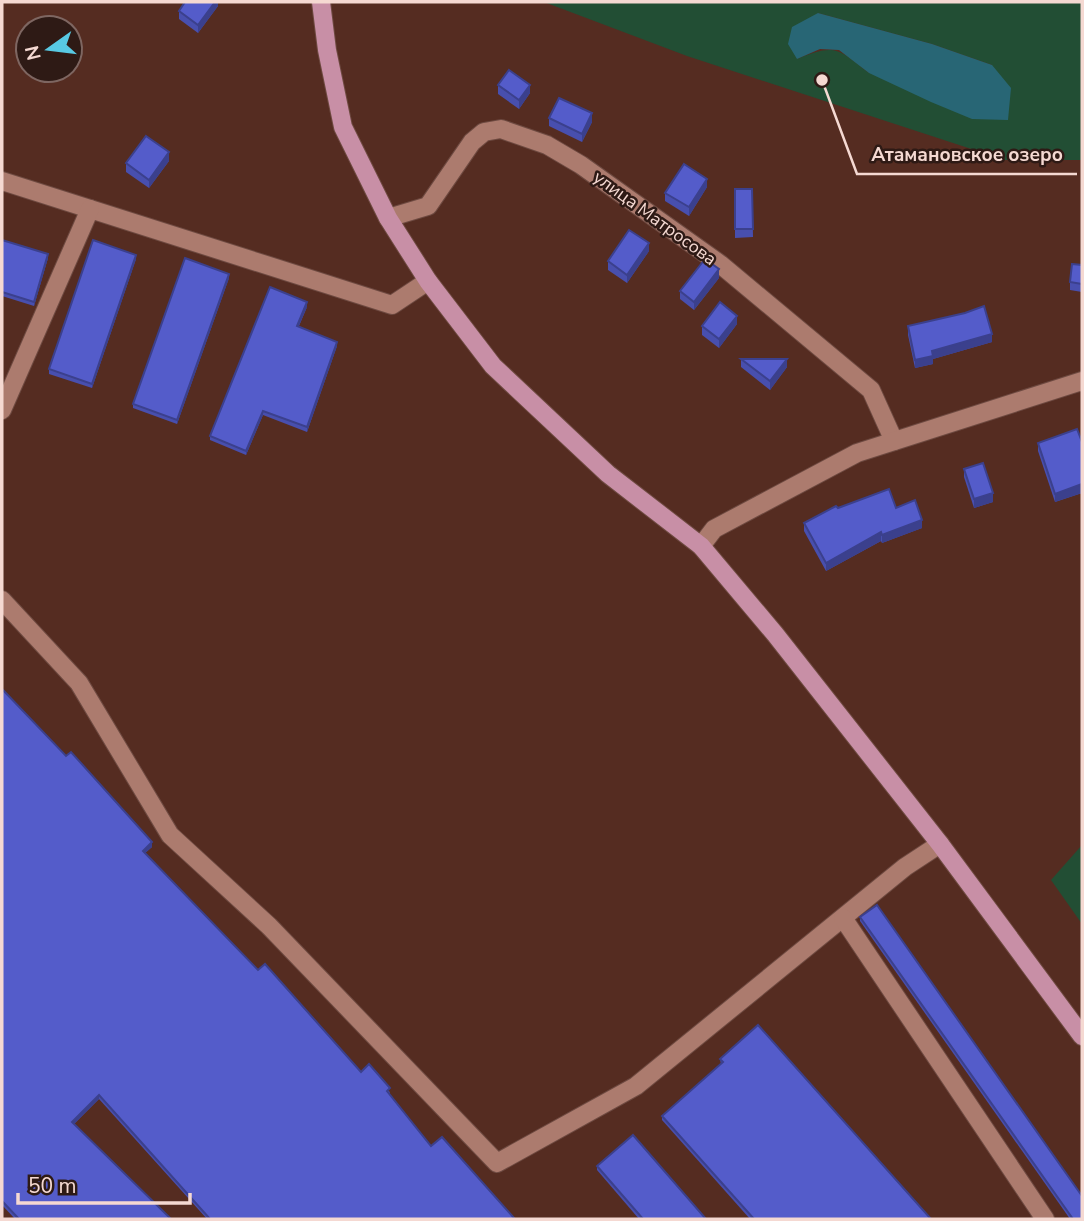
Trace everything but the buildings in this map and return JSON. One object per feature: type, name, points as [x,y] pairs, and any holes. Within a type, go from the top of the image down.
[{"type":"main road","points":[[321,2],[327,50],[343,127],[388,218],[428,281],[493,366],[608,474],[701,546],[775,634],[940,844],[1082,1036]]},
{"type":"street","name":"улица Матросова","points":[[388,218],[428,206],[472,142],[484,132],[501,129],[547,145],[581,165],[720,264],[871,390],[894,441]]},
{"type":"street","points":[[2,181],[392,304],[428,281]]},
{"type":"street","points":[[2,410],[90,209]]},
{"type":"street","points":[[701,546],[714,529],[857,453],[1082,382]]},
{"type":"street","points":[[2,600],[79,683],[170,835],[269,926],[497,1163],[636,1086],[905,867],[940,844]]},
{"type":"street","points":[[843,918],[1045,1219]]},
{"type":"green space","points":[[544,2],[1082,2],[1082,160],[1005,160],[687,56]],"holes":[[[818,13],[932,44],[992,65],[869,73],[836,51],[820,51],[797,59]]]},
{"type":"green space","points":[[1082,845],[1082,924],[1051,880]]},
{"type":"water","points":[[818,13],[932,44],[992,65],[1011,88],[1008,120],[972,119],[869,73],[839,50],[820,49],[797,59],[788,44],[792,27]]},
{"type":"place","name":"Атамановское озеро","points":[[822,80]]}]
